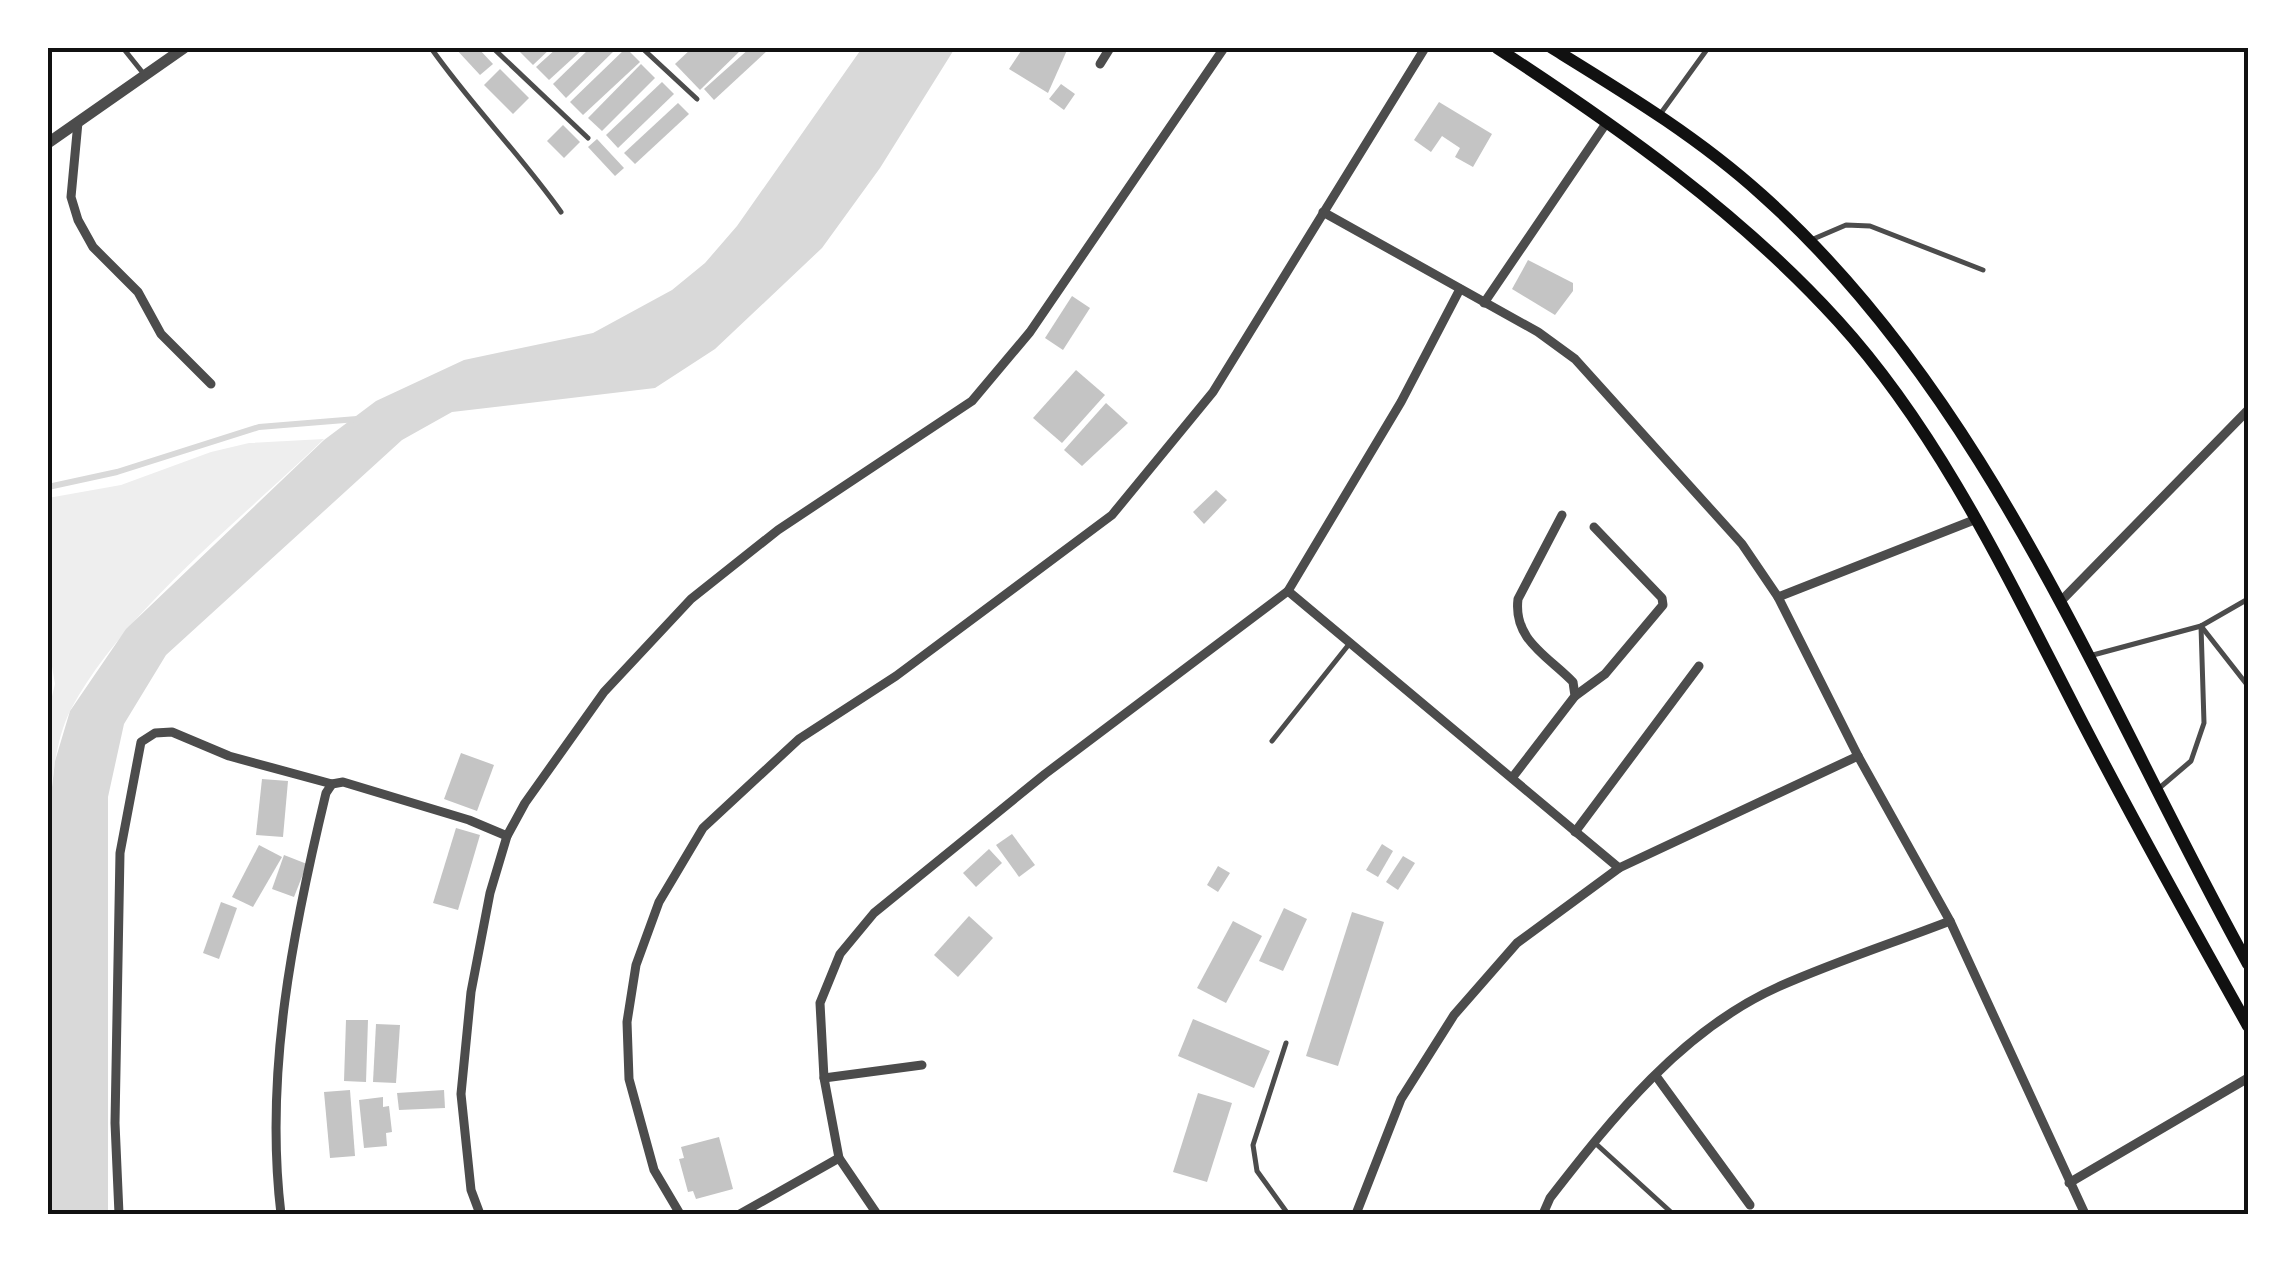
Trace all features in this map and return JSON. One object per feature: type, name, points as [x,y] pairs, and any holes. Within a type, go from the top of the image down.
[{"type":"main road","points":[[1552,48],[1710,150],[1854,289],[1942,403],[2060,602],[2155,792],[2248,964]]},
{"type":"main road","points":[[1506,50],[1752,234],[1840,323],[1910,416],[1974,520],[2148,849],[2248,1026]]},
{"type":"street","points":[[48,143],[184,48]]},
{"type":"street","points":[[1100,64],[1110,48]]},
{"type":"street","points":[[480,1214],[471,1190],[461,1094],[472,992],[490,893],[507,836],[524,804],[604,692],[691,599],[778,530],[972,401],[1030,332],[1224,48]]},
{"type":"street","points":[[680,1214],[654,1170],[629,1079],[627,1022],[636,965],[660,902],[703,828],[799,739],[896,676],[1112,514],[1213,392],[1425,48]]},
{"type":"street","points":[[78,122],[71,197],[78,220],[92,247],[138,292],[162,334],[211,384]]},
{"type":"street","points":[[1484,303],[1607,122]]},
{"type":"street","points":[[1323,212],[1538,332],[1575,359],[1742,544],[1778,597],[1858,756],[1950,922],[2085,1214]]},
{"type":"street","points":[[877,1214],[840,1158],[824,1078],[820,1003],[840,954],[874,913],[1045,774],[1288,591],[1401,402],[1460,289]]},
{"type":"street","points":[[2060,602],[2248,410]]},
{"type":"street","points":[[1562,515],[1518,599],[1516,614],[1528,640],[1573,682],[1575,696]]},
{"type":"street","points":[[1778,597],[1974,520]]},
{"type":"street","points":[[1512,778],[1575,696],[1606,674],[1663,604],[1662,598],[1594,527]]},
{"type":"street","points":[[1288,591],[1619,868]]},
{"type":"street","points":[[1576,832],[1698,666]]},
{"type":"street","points":[[119,1214],[115,1123],[120,852],[141,742],[155,733],[172,732],[229,756],[332,784],[342,782],[470,820],[507,836]]},
{"type":"street","points":[[1356,1214],[1401,1099],[1454,1015],[1517,943],[1619,868],[1858,756]]},
{"type":"street","points":[[282,1214],[278,1057],[301,896],[326,793],[332,784]]},
{"type":"street","points":[[1543,1214],[1622,1107],[1730,1016],[1776,988],[1950,922]]},
{"type":"street","points":[[824,1078],[922,1066]]},
{"type":"street","points":[[1656,1076],[1750,1205]]},
{"type":"street","points":[[2070,1182],[2248,1078]]},
{"type":"street","points":[[740,1214],[840,1158]]},
{"type":"lane","points":[[123,48],[145,76]]},
{"type":"lane","points":[[431,48],[464,94],[514,145],[561,212]]},
{"type":"lane","points":[[494,48],[588,138]]},
{"type":"lane","points":[[501,55],[509,48]]},
{"type":"lane","points":[[642,48],[697,99]]},
{"type":"lane","points":[[1660,115],[1708,48]]},
{"type":"lane","points":[[1808,241],[1846,225],[1870,226],[1983,270]]},
{"type":"lane","points":[[2087,656],[2201,626],[2248,599]]},
{"type":"lane","points":[[2201,626],[2248,686]]},
{"type":"lane","points":[[2155,792],[2191,761],[2204,724],[2201,626]]},
{"type":"lane","points":[[1272,741],[1350,643]]},
{"type":"lane","points":[[1286,1043],[1253,1145],[1257,1171],[1288,1214]]},
{"type":"lane","points":[[1594,1142],[1673,1214]]},
{"type":"shaded area","points":[[862,48],[955,48],[880,168],[822,248],[715,349],[655,388],[452,412],[402,440],[166,655],[124,724],[108,797],[108,1214],[48,1214],[48,822],[55,761],[70,711],[126,629],[324,440],[376,401],[464,360],[593,333],[672,290],[705,263],[737,226]]},
{"type":"shaded area","points":[[324,439],[187,566],[94,672],[71,709],[61,736],[48,822],[48,713],[55,684],[48,643],[48,498],[121,485],[211,452],[249,443]]},
{"type":"building","points":[[455,48],[478,48],[493,64],[480,75]]},
{"type":"building","points":[[525,48],[551,48],[533,65],[520,52]]},
{"type":"building","points":[[557,48],[584,48],[549,80],[536,67]]},
{"type":"building","points":[[590,48],[617,48],[566,98],[553,84]]},
{"type":"building","points":[[626,48],[640,62],[583,115],[570,102]]},
{"type":"building","points":[[692,48],[743,48],[700,90],[675,64]]},
{"type":"building","points":[[750,48],[768,50],[714,100],[704,89]]},
{"type":"building","points":[[1023,48],[1068,48],[1048,93],[1009,69]]},
{"type":"building","points":[[641,64],[655,78],[602,131],[588,118]]},
{"type":"building","points":[[500,69],[529,98],[513,114],[484,85]]},
{"type":"building","points":[[662,82],[674,94],[618,148],[606,135]]},
{"type":"building","points":[[1061,84],[1075,94],[1064,110],[1049,99]]},
{"type":"building","points":[[1439,102],[1492,134],[1473,167],[1455,157],[1460,148],[1442,136],[1431,152],[1414,140]]},
{"type":"building","points":[[678,103],[689,114],[635,164],[624,153]]},
{"type":"building","points":[[563,125],[580,142],[564,158],[547,141]]},
{"type":"building","points":[[597,139],[624,168],[615,176],[588,147]]},
{"type":"building","points":[[1528,260],[1573,283],[1573,291],[1555,315],[1512,289]]},
{"type":"building","points":[[1072,296],[1090,308],[1063,350],[1045,338]]},
{"type":"building","points":[[1076,370],[1105,395],[1062,443],[1033,418]]},
{"type":"building","points":[[1106,403],[1128,423],[1082,466],[1064,450]]},
{"type":"building","points":[[1216,490],[1227,500],[1204,524],[1193,512]]},
{"type":"building","points":[[461,753],[494,765],[477,811],[444,799]]},
{"type":"building","points":[[262,779],[288,781],[283,837],[256,835]]},
{"type":"building","points":[[456,828],[480,835],[458,910],[433,903]]},
{"type":"building","points":[[1012,834],[1035,865],[1019,877],[996,845]]},
{"type":"building","points":[[1382,844],[1393,851],[1378,877],[1366,870]]},
{"type":"building","points":[[259,845],[282,857],[253,907],[232,897]]},
{"type":"building","points":[[989,849],[1002,863],[976,887],[963,873]]},
{"type":"building","points":[[284,855],[307,864],[294,897],[272,889]]},
{"type":"building","points":[[1403,856],[1415,863],[1398,890],[1386,882]]},
{"type":"building","points":[[1218,866],[1230,873],[1218,892],[1207,885]]},
{"type":"building","points":[[221,902],[237,908],[219,959],[203,953]]},
{"type":"building","points":[[1284,908],[1307,919],[1283,971],[1259,961]]},
{"type":"building","points":[[1352,912],[1384,922],[1338,1066],[1306,1056]]},
{"type":"building","points":[[969,916],[993,938],[958,977],[934,955]]},
{"type":"building","points":[[1233,921],[1262,936],[1226,1003],[1197,988]]},
{"type":"building","points":[[1193,1019],[1270,1051],[1254,1088],[1178,1056]]},
{"type":"building","points":[[346,1020],[368,1020],[366,1082],[344,1081]]},
{"type":"building","points":[[376,1024],[400,1025],[396,1083],[373,1082]]},
{"type":"building","points":[[350,1090],[355,1156],[330,1158],[324,1092]]},
{"type":"building","points":[[444,1090],[445,1108],[399,1110],[397,1093]]},
{"type":"building","points":[[1198,1093],[1232,1103],[1207,1182],[1173,1172]]},
{"type":"building","points":[[383,1097],[383,1107],[389,1106],[392,1132],[386,1133],[387,1146],[364,1148],[359,1100]]},
{"type":"building","points":[[719,1137],[733,1189],[696,1199],[693,1191],[688,1192],[679,1159],[684,1158],[681,1147]]},
{"type":"waterway","points":[[48,487],[117,472],[259,427],[357,419]]}]
